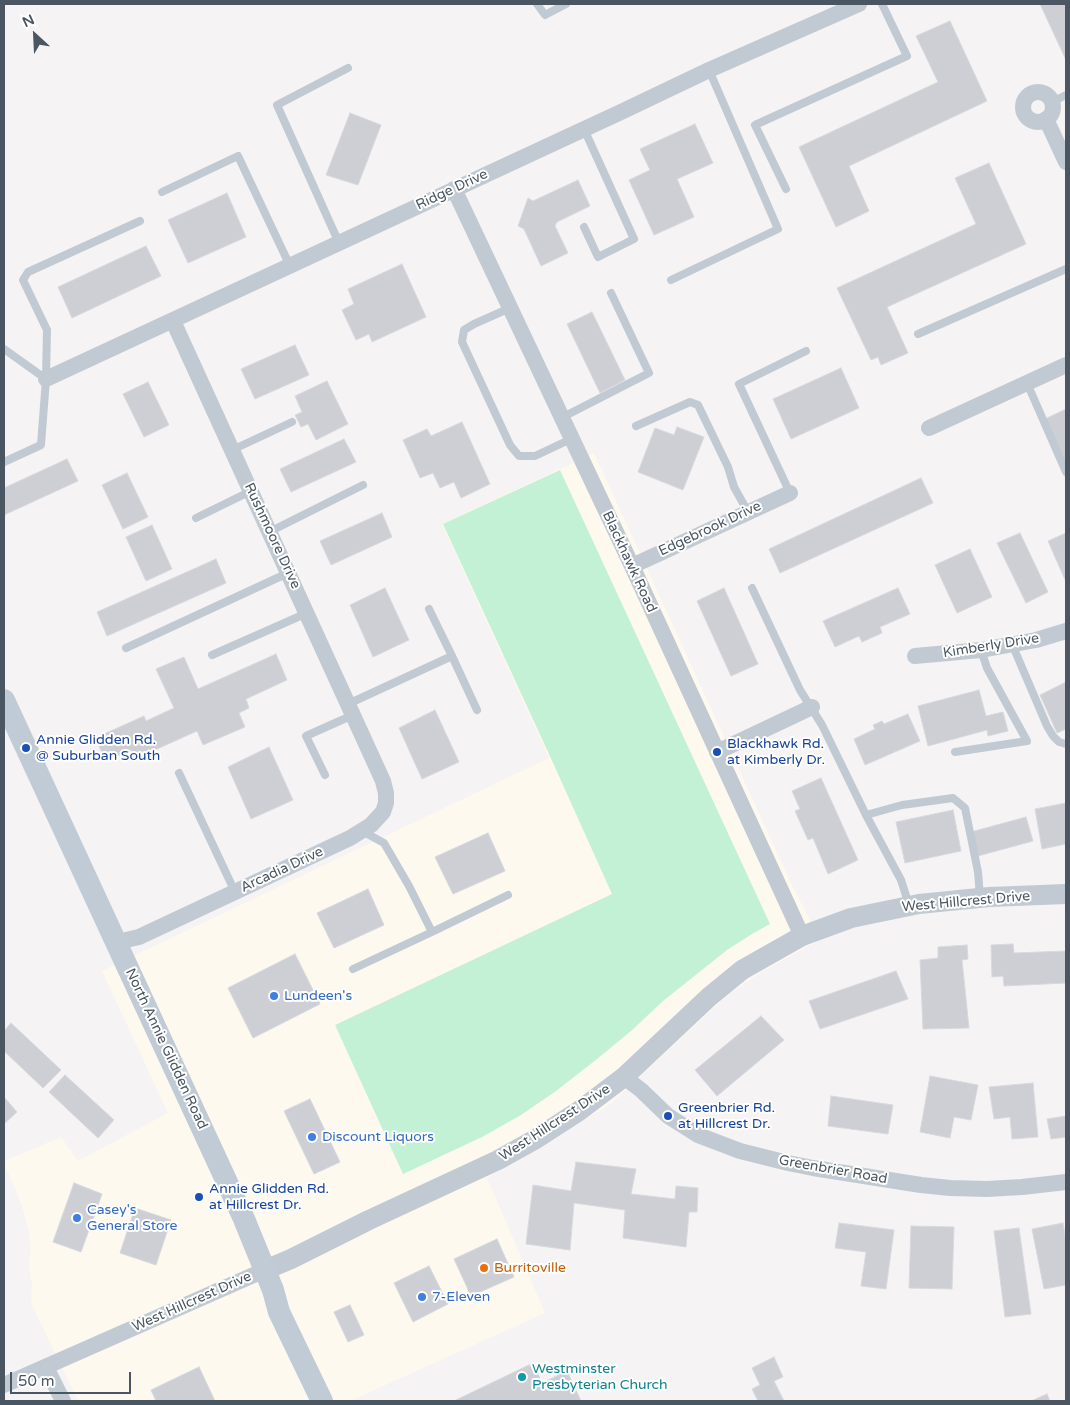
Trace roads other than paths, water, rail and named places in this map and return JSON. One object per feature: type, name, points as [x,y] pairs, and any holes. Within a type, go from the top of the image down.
[{"type":"main road","name":"North Annie Glidden Road","points":[[4,700],[244,1219],[273,1290],[279,1312],[322,1401]]},
{"type":"street","name":"Ridge Drive","points":[[46,379],[709,70],[859,4]]},
{"type":"street","points":[[1040,92],[1059,98],[1046,119],[1036,121],[1028,118],[1023,110],[1024,100],[1031,94],[1040,92]]},
{"type":"street","points":[[1046,119],[1066,162]]},
{"type":"street","name":"Blackhawk Road","points":[[454,189],[632,566],[802,936]]},
{"type":"street","name":"Rushmoore Drive","points":[[173,321],[370,752]]},
{"type":"street","points":[[929,428],[1066,365]]},
{"type":"street","name":"Edgebrook Drive","points":[[632,566],[790,493]]},
{"type":"street","name":"Kimberly Drive","points":[[915,656],[981,650],[1036,640],[1066,631]]},
{"type":"street","points":[[717,752],[812,707]]},
{"type":"street","name":"Arcadia Drive","points":[[117,942],[138,937],[236,892],[371,825],[383,812],[386,803],[386,793],[384,781],[370,752]]},
{"type":"street","name":"West Hillcrest Drive","points":[[4,1385],[291,1259],[369,1220],[498,1160],[534,1140],[579,1111],[624,1077],[742,970],[802,936],[851,918],[909,905],[980,898],[1066,894]]},
{"type":"street","name":"Greenbrier Road","points":[[624,1077],[641,1090],[668,1116],[698,1135],[740,1151],[788,1163],[891,1181],[950,1188],[1004,1188],[1066,1182]]},
{"type":"street","points":[[46,1367],[62,1401]]},
{"type":"lane","points":[[538,4],[545,15],[566,4]]},
{"type":"lane","points":[[786,189],[755,125],[907,56],[882,4]]},
{"type":"lane","points":[[339,243],[277,104],[348,68]]},
{"type":"lane","points":[[671,280],[778,229],[709,70]]},
{"type":"lane","points":[[584,129],[634,239],[598,257],[584,227]]},
{"type":"lane","points":[[162,192],[238,156],[290,266]]},
{"type":"lane","points":[[4,461],[41,445],[46,379],[47,330],[23,280],[28,272],[140,221]]},
{"type":"lane","points":[[918,334],[1066,269]]},
{"type":"lane","points":[[561,418],[649,374],[611,293]]},
{"type":"lane","points":[[510,308],[464,330],[462,342],[510,445],[519,456],[535,456],[571,439]]},
{"type":"lane","points":[[4,350],[46,379]]},
{"type":"lane","points":[[790,493],[739,384],[806,350]]},
{"type":"lane","points":[[1027,383],[1066,472]]},
{"type":"lane","points":[[636,426],[690,402],[698,405],[728,467],[734,487],[748,512]]},
{"type":"lane","points":[[232,450],[292,422]]},
{"type":"lane","points":[[270,532],[363,485]]},
{"type":"lane","points":[[196,518],[251,492]]},
{"type":"lane","points":[[126,648],[288,573]]},
{"type":"lane","points":[[752,588],[800,690],[822,725],[900,880],[909,905]]},
{"type":"lane","points":[[429,609],[477,710]]},
{"type":"lane","points":[[212,655],[307,613]]},
{"type":"lane","points":[[1012,644],[1047,726],[1059,742],[1066,744]]},
{"type":"lane","points":[[955,752],[1027,742],[987,668],[981,650]]},
{"type":"lane","points":[[325,775],[306,736],[350,710],[452,656]]},
{"type":"lane","points":[[179,773],[236,892]]},
{"type":"lane","points":[[866,814],[902,805],[953,798],[965,808],[978,872],[980,898]]},
{"type":"lane","points":[[362,831],[384,843],[409,886],[432,932]]},
{"type":"lane","points":[[353,969],[508,895]]},
{"type":"place","name":"Annie Glidden Rd. @ Suburban South","points":[[26,748]]},
{"type":"place","name":"Blackhawk Rd. at Kimberly Dr.","points":[[717,752]]},
{"type":"place","name":"Lundeen's","points":[[274,996]]},
{"type":"place","name":"Greenbrier Rd. at Hillcrest Dr.","points":[[668,1116]]},
{"type":"place","name":"Discount Liquors","points":[[312,1137]]},
{"type":"place","name":"Annie Glidden Rd. at Hillcrest Dr.","points":[[199,1197]]},
{"type":"place","name":"Casey's General Store","points":[[77,1218]]},
{"type":"place","name":"Burritoville","points":[[484,1268]]},
{"type":"place","name":"7-Eleven","points":[[422,1297]]},
{"type":"place","name":"Westminster Presbyterian Church","points":[[522,1377]]}]
